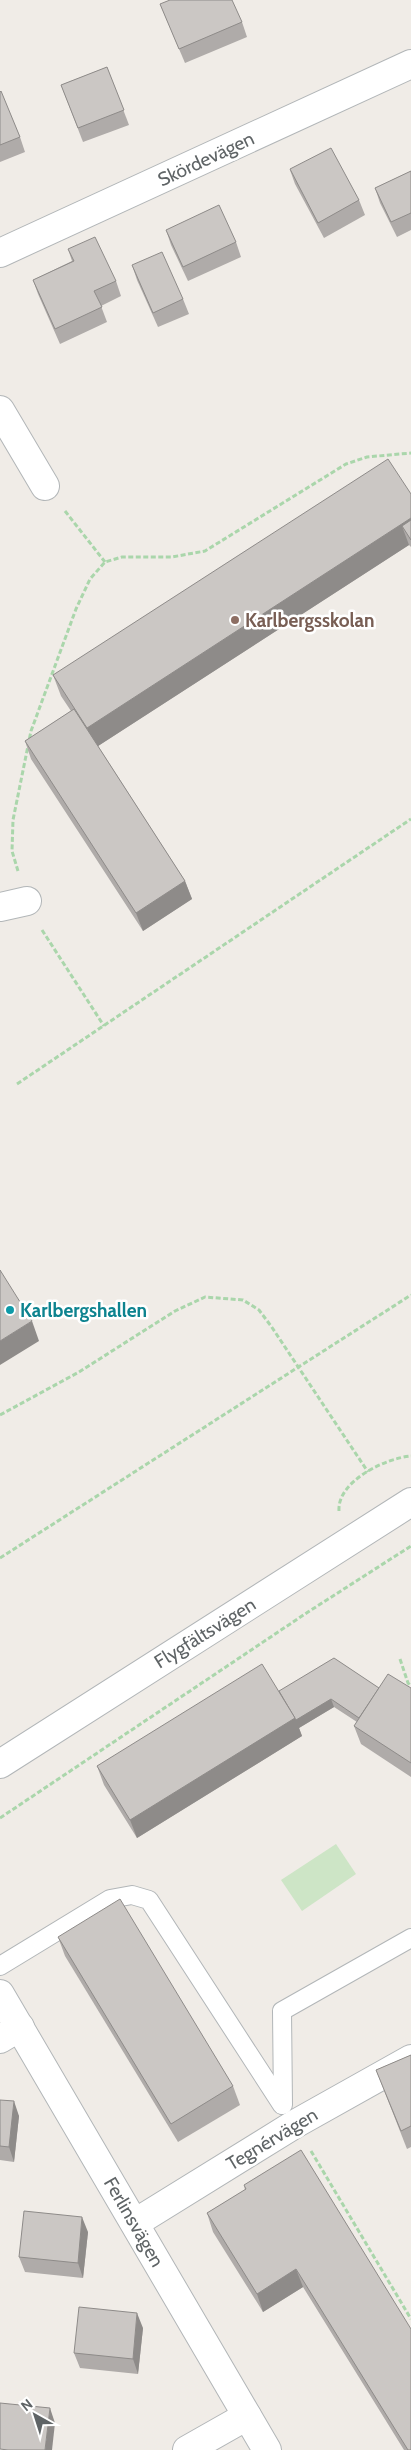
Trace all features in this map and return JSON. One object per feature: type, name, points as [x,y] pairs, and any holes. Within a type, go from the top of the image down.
[{"type":"street","name":"Skördevägen","points":[[0,253],[411,64]]},
{"type":"street","points":[[0,410],[45,486]]},
{"type":"street","points":[[0,907],[27,901]]},
{"type":"street","name":"Flygfältsvägen","points":[[0,1764],[411,1502]]},
{"type":"street","name":"Ferlinsvägen","points":[[0,1994],[10,2033],[135,2223],[267,2450]]},
{"type":"street","name":"Tegnérvägen","points":[[135,2223],[289,2114],[411,2059]]},
{"type":"street","points":[[187,2450],[247,2416]]},
{"type":"lane","points":[[0,1966],[110,1899],[132,1896],[148,1900],[289,2114]]},
{"type":"lane","points":[[289,2114],[282,2011],[411,1938]]},
{"type":"path","points":[[104,1026],[48,941],[27,901],[12,851],[13,820],[22,768],[43,696],[76,609],[90,579],[105,562],[122,557],[172,557],[205,551],[346,464],[367,457],[411,453]]},
{"type":"path","points":[[45,486],[105,562]]},
{"type":"path","points":[[17,1084],[411,819]]},
{"type":"path","points":[[0,1558],[411,1296]]},
{"type":"path","points":[[0,1415],[79,1372],[175,1310],[205,1297],[243,1300],[259,1310],[299,1366],[368,1472]]},
{"type":"path","points":[[342,1546],[339,1506],[342,1494],[350,1485],[386,1461],[411,1456]]},
{"type":"path","points":[[0,1818],[313,1609],[411,1546]]},
{"type":"path","points":[[400,1659],[408,1684],[411,1686]]},
{"type":"path","points":[[289,2114],[411,2319]]},
{"type":"green space","points":[[336,1844],[356,1874],[302,1911],[281,1880]]},
{"type":"building","points":[[170,0],[232,0],[242,22],[179,49],[160,4]]},
{"type":"building","points":[[107,67],[124,110],[78,128],[61,85]]},
{"type":"building","points":[[0,92],[20,137],[0,145]]},
{"type":"building","points":[[331,148],[359,200],[318,223],[290,169]]},
{"type":"building","points":[[411,171],[411,213],[391,222],[375,188]]},
{"type":"building","points":[[219,205],[236,242],[183,267],[166,230]]},
{"type":"building","points":[[95,237],[116,281],[94,291],[102,307],[55,329],[33,280],[74,261],[68,249]]},
{"type":"building","points":[[162,252],[183,299],[153,313],[132,265]]},
{"type":"building","name":"Karlbergsskolan","points":[[388,459],[411,494],[411,518],[87,728],[53,675]]},
{"type":"building","points":[[411,520],[411,540],[402,526]]},
{"type":"building","points":[[74,709],[185,881],[136,913],[25,741]]},
{"type":"building","points":[[0,1270],[32,1321],[0,1341]]},
{"type":"building","points":[[334,1658],[379,1688],[359,1718],[331,1699],[296,1720],[279,1691]]},
{"type":"building","points":[[262,1664],[295,1718],[130,1820],[97,1766]]},
{"type":"building","points":[[388,1674],[411,1688],[411,1763],[354,1726]]},
{"type":"building","points":[[120,1899],[233,2086],[171,2124],[58,1937]]},
{"type":"building","points":[[411,2055],[411,2126],[401,2131],[376,2070]]},
{"type":"building","points":[[0,2100],[14,2101],[9,2147],[0,2146]]},
{"type":"building","points":[[301,2150],[411,2329],[411,2450],[408,2450],[296,2269],[257,2294],[207,2213],[246,2189],[244,2185]]},
{"type":"building","points":[[24,2211],[82,2217],[78,2263],[19,2257]]},
{"type":"building","points":[[79,2307],[137,2313],[133,2359],[74,2353]]},
{"type":"building","points":[[0,2403],[50,2408],[45,2450],[0,2449]]},
{"type":"place","name":"Karlbergsskolan","points":[[235,620]]},
{"type":"place","name":"Karlbergshallen","points":[[10,1310]]}]
